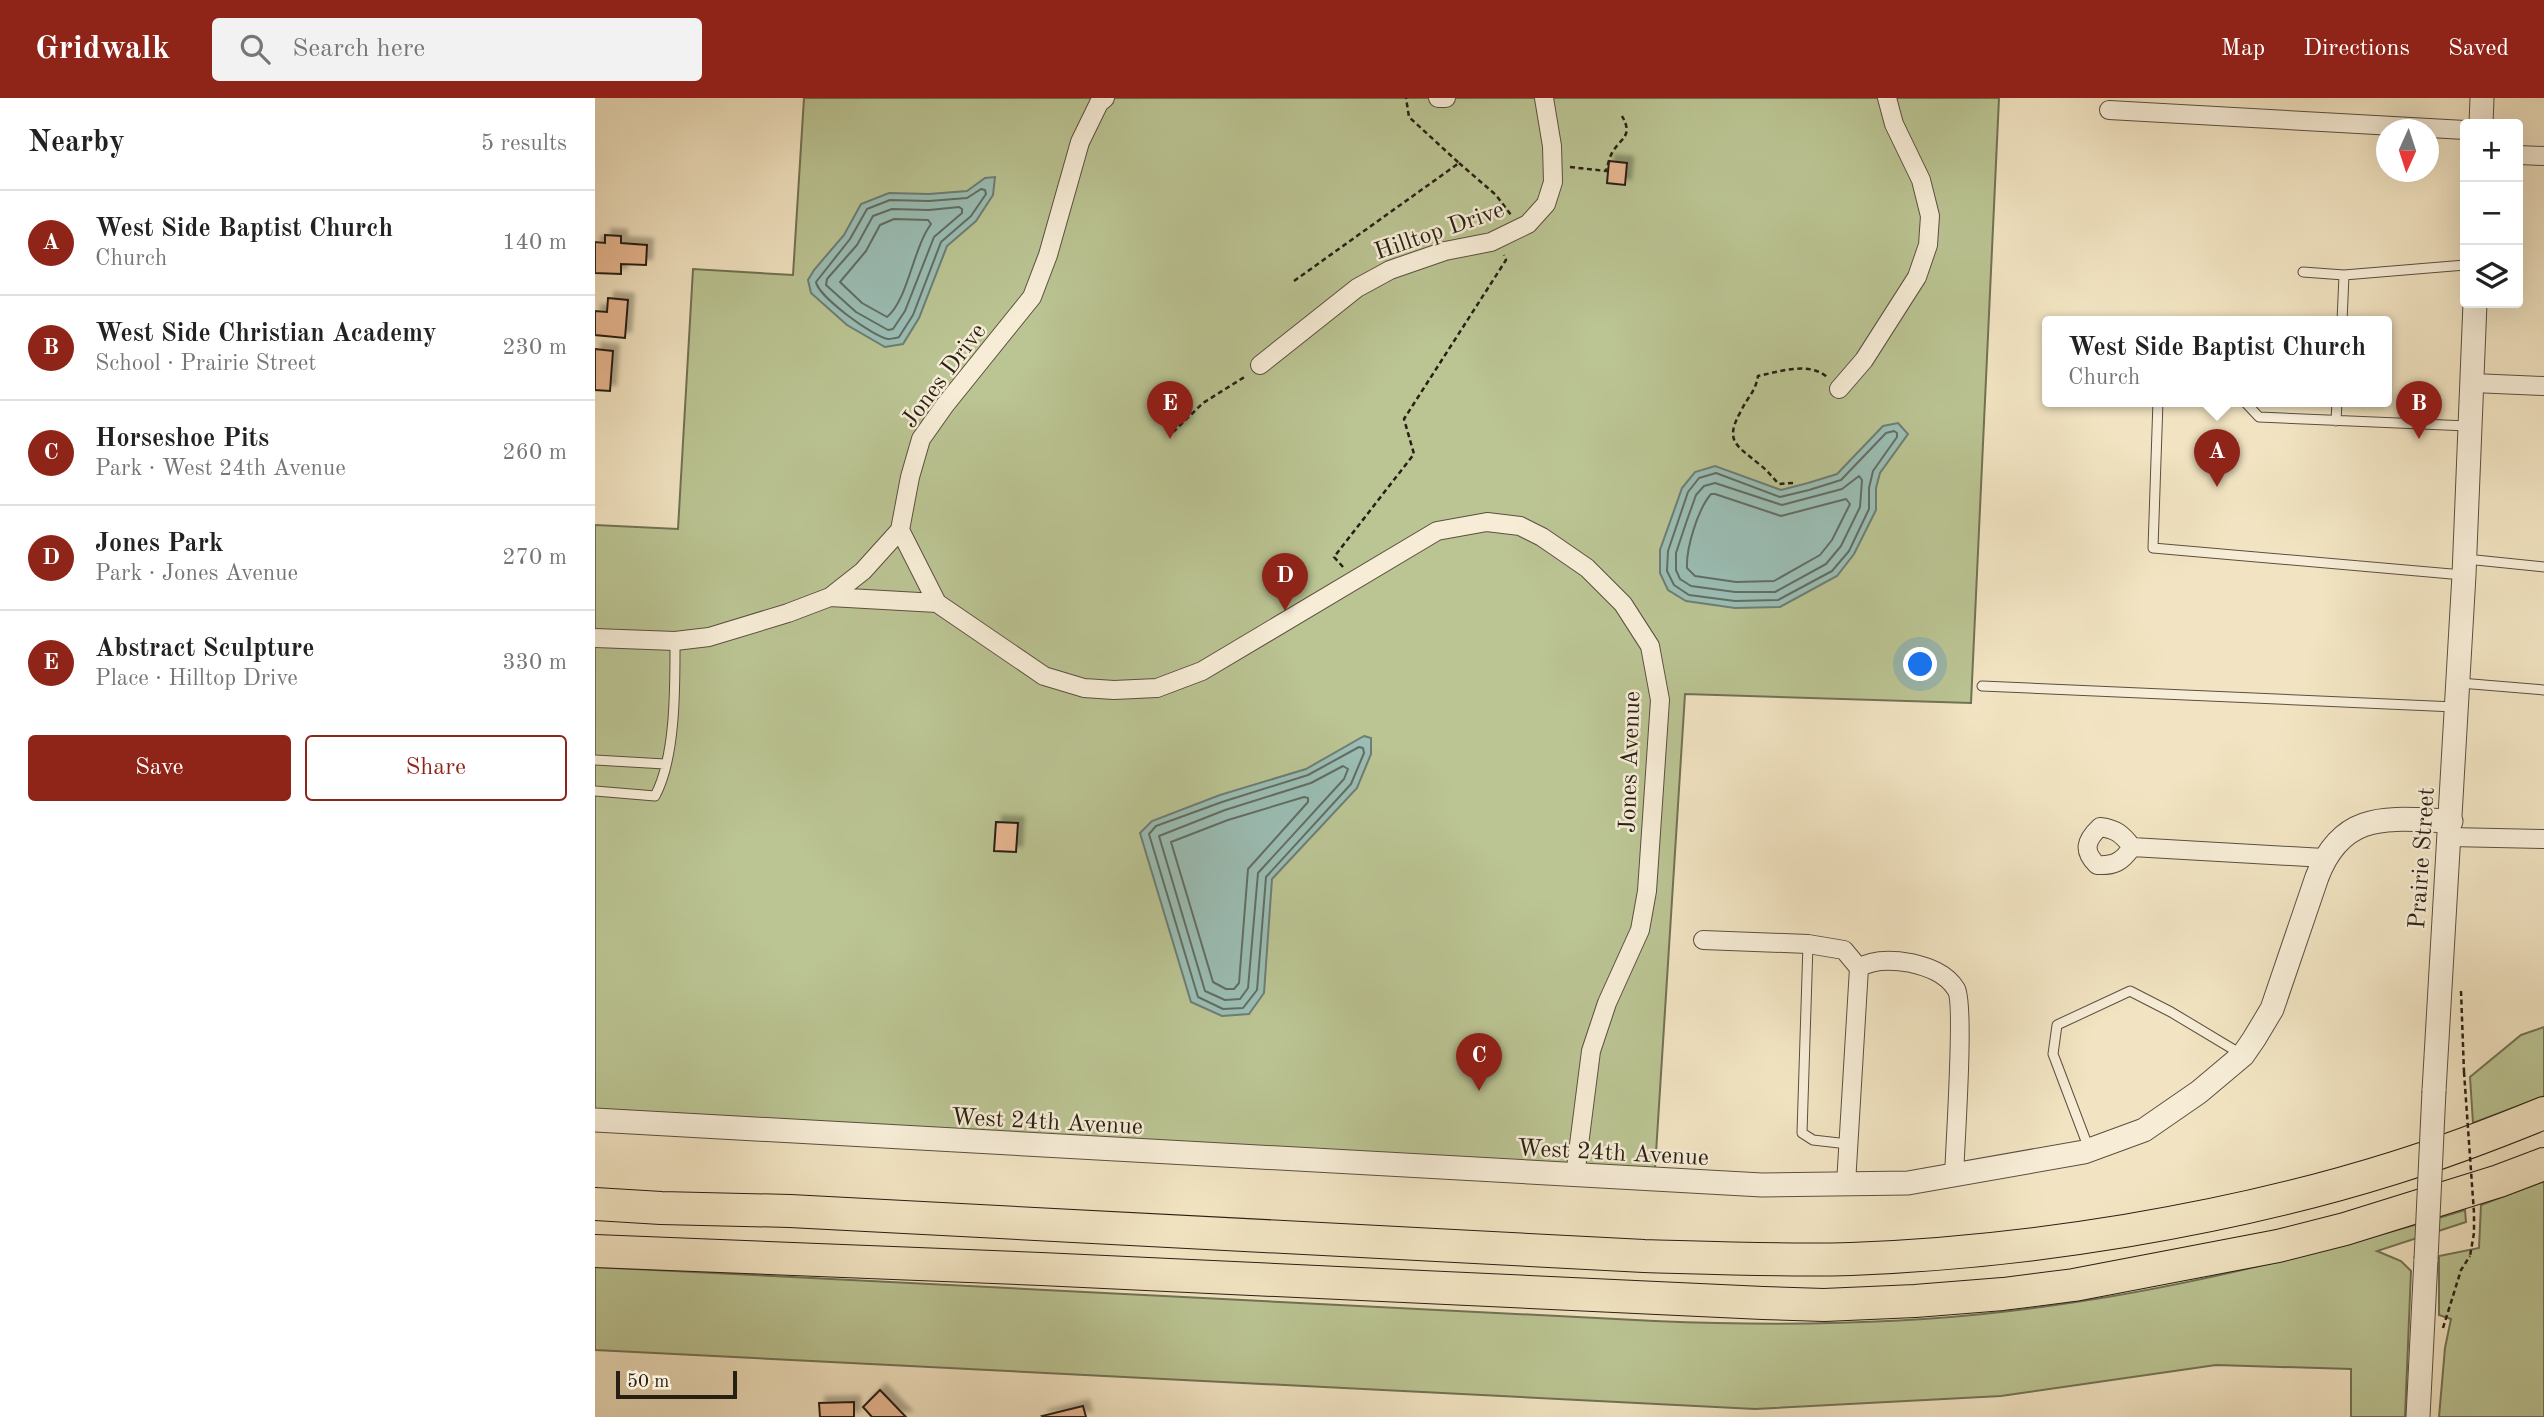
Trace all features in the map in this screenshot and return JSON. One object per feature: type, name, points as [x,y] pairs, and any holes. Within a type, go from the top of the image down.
[{"type":"highway","points":[[595,1204],[790,1211],[1644,1256],[1763,1260],[1853,1259],[1982,1249],[2131,1230],[2208,1215],[2393,1168],[2544,1114]]},
{"type":"highway","points":[[595,1251],[1824,1305],[1915,1301],[2074,1285],[2278,1246],[2387,1217],[2544,1164]]},
{"type":"street","name":"Jones Drive","points":[[900,530],[910,477],[921,439],[1032,297],[1048,256],[1080,142],[1099,103],[1105,98]]},
{"type":"street","points":[[1438,98],[1446,98]]},
{"type":"street","name":"Hilltop Drive","points":[[1260,365],[1357,288],[1390,270],[1444,251],[1496,239],[1528,224],[1546,204],[1553,182],[1552,146],[1544,98]]},
{"type":"street","points":[[1839,389],[1864,360],[1917,277],[1928,245],[1930,216],[1921,180],[1894,124],[1887,98]]},
{"type":"street","points":[[2481,119],[2482,98]]},
{"type":"street","points":[[2109,110],[2460,130]]},
{"type":"street","points":[[2523,155],[2544,156]]},
{"type":"street","name":"Prairie Street","points":[[2419,1417],[2440,963],[2451,829],[2465,567],[2475,308]]},
{"type":"street","points":[[2473,383],[2544,386]]},
{"type":"street","name":"Jones Avenue","points":[[937,603],[1044,676],[1084,688],[1157,688],[1202,671],[1437,531],[1487,522],[1520,526],[1542,537],[1587,569],[1623,604],[1650,646],[1660,700],[1647,891],[1640,930],[1607,1003],[1591,1051],[1575,1176]]},
{"type":"street","points":[[595,638],[675,641],[709,637],[788,613],[830,597],[863,570],[900,530],[937,603]]},
{"type":"street","points":[[830,597],[937,603]]},
{"type":"street","name":"West 24th Avenue","points":[[595,1120],[1762,1185],[1908,1183],[2090,1150],[2144,1130],[2199,1092],[2243,1055],[2272,1009],[2324,858],[2336,841],[2357,827],[2386,819],[2451,829]]},
{"type":"street","points":[[2451,829],[2544,839]]},
{"type":"street","points":[[2132,847],[2324,858]]},
{"type":"street","points":[[1703,940],[1808,944],[1844,950],[1859,968],[1846,1184]]},
{"type":"street","points":[[1859,968],[1867,963],[1899,961],[1923,966],[1944,975],[1958,990],[1960,1017],[1954,1175]]},
{"type":"lane","points":[[2303,272],[2344,275],[2460,265]]},
{"type":"lane","points":[[2341,316],[2344,275]]},
{"type":"lane","points":[[2158,407],[2153,548],[2465,567],[2544,567]]},
{"type":"lane","points":[[2250,407],[2259,417],[2470,427]]},
{"type":"lane","points":[[2336,421],[2337,407]]},
{"type":"lane","points":[[595,791],[655,796],[662,782],[671,734],[675,641]]},
{"type":"lane","points":[[2459,683],[2544,690]]},
{"type":"lane","points":[[1982,686],[2457,707]]},
{"type":"lane","points":[[595,760],[665,764]]},
{"type":"lane","points":[[1808,944],[1802,1133],[1813,1140],[1848,1143]]},
{"type":"lane","points":[[2090,1150],[2053,1054],[2057,1025],[2130,991],[2243,1055]]},
{"type":"path","points":[[1406,98],[1409,117],[1496,195],[1519,229]]},
{"type":"path","points":[[1553,167],[1581,166],[1607,171],[1613,150],[1625,139],[1627,126],[1622,116]]},
{"type":"path","points":[[1294,281],[1459,163]]},
{"type":"path","points":[[1354,580],[1334,556],[1414,454],[1404,419],[1506,260],[1496,239]]},
{"type":"path","points":[[1173,432],[1203,403],[1260,365]]},
{"type":"path","points":[[1793,483],[1779,484],[1763,466],[1737,448],[1732,435],[1734,423],[1755,391],[1758,376],[1796,369],[1813,369],[1822,373],[1839,389]]},
{"type":"path","points":[[2441,1339],[2453,1292],[2461,1270],[2470,1256],[2474,1233],[2464,1072]]},
{"type":"green space","points":[[804,98],[1999,98],[1971,703],[1685,694],[1655,1169],[595,1109],[595,525],[678,529],[693,269],[793,275]]},
{"type":"green space","points":[[2544,1027],[2544,1096],[2473,1123],[2470,1077],[2521,1035]]},
{"type":"green space","points":[[2544,1181],[2544,1417],[2439,1417],[2445,1348],[2451,1319],[2439,1315],[2439,1256],[2479,1248],[2481,1205]]},
{"type":"green space","points":[[2465,1210],[2466,1222],[2377,1251],[2401,1261],[2411,1271],[2405,1417],[2351,1417],[2351,1369],[2216,1365],[2001,1396],[1755,1409],[595,1350],[595,1267],[1655,1321],[1833,1323],[1966,1316],[2126,1294],[2240,1271]]},
{"type":"water","points":[[995,177],[993,195],[976,221],[947,246],[919,318],[903,344],[885,347],[847,325],[811,293],[808,280],[844,235],[861,204],[889,193],[967,191],[985,178]]},
{"type":"water","points":[[1898,423],[1908,434],[1880,473],[1876,488],[1876,510],[1854,554],[1837,576],[1780,607],[1735,608],[1686,601],[1668,590],[1660,573],[1660,550],[1682,488],[1695,472],[1715,466],[1781,490],[1837,474],[1883,426]]},
{"type":"water","points":[[1364,736],[1371,738],[1371,754],[1357,788],[1272,879],[1264,993],[1249,1014],[1222,1016],[1191,1002],[1140,833],[1152,821],[1220,795],[1306,769]]},
{"type":"building","points":[[1609,161],[1627,163],[1625,185],[1607,183]]},
{"type":"building","points":[[605,235],[621,236],[621,243],[647,245],[646,265],[621,264],[621,274],[595,273],[595,242],[605,243]]},
{"type":"building","points":[[608,298],[628,300],[625,338],[595,335],[595,311],[607,312]]},
{"type":"building","points":[[595,349],[613,351],[610,391],[595,390]]},
{"type":"building","points":[[996,822],[1018,823],[1016,852],[994,851]]},
{"type":"building","points":[[880,1390],[906,1417],[872,1417],[863,1407]]},
{"type":"building","points":[[854,1402],[854,1417],[820,1417],[819,1403]]},
{"type":"building","points":[[1083,1406],[1086,1417],[1042,1416]]},
{"type":"place","name":"Abstract Sculpture","points":[[1170,439]]},
{"type":"place","name":"West Side Christian Academy","points":[[2419,439]]},
{"type":"place","name":"West Side Baptist Church","points":[[2217,487]]},
{"type":"place","name":"Jones Park","points":[[1285,611]]},
{"type":"place","name":"Horseshoe Pits","points":[[1479,1091]]}]
